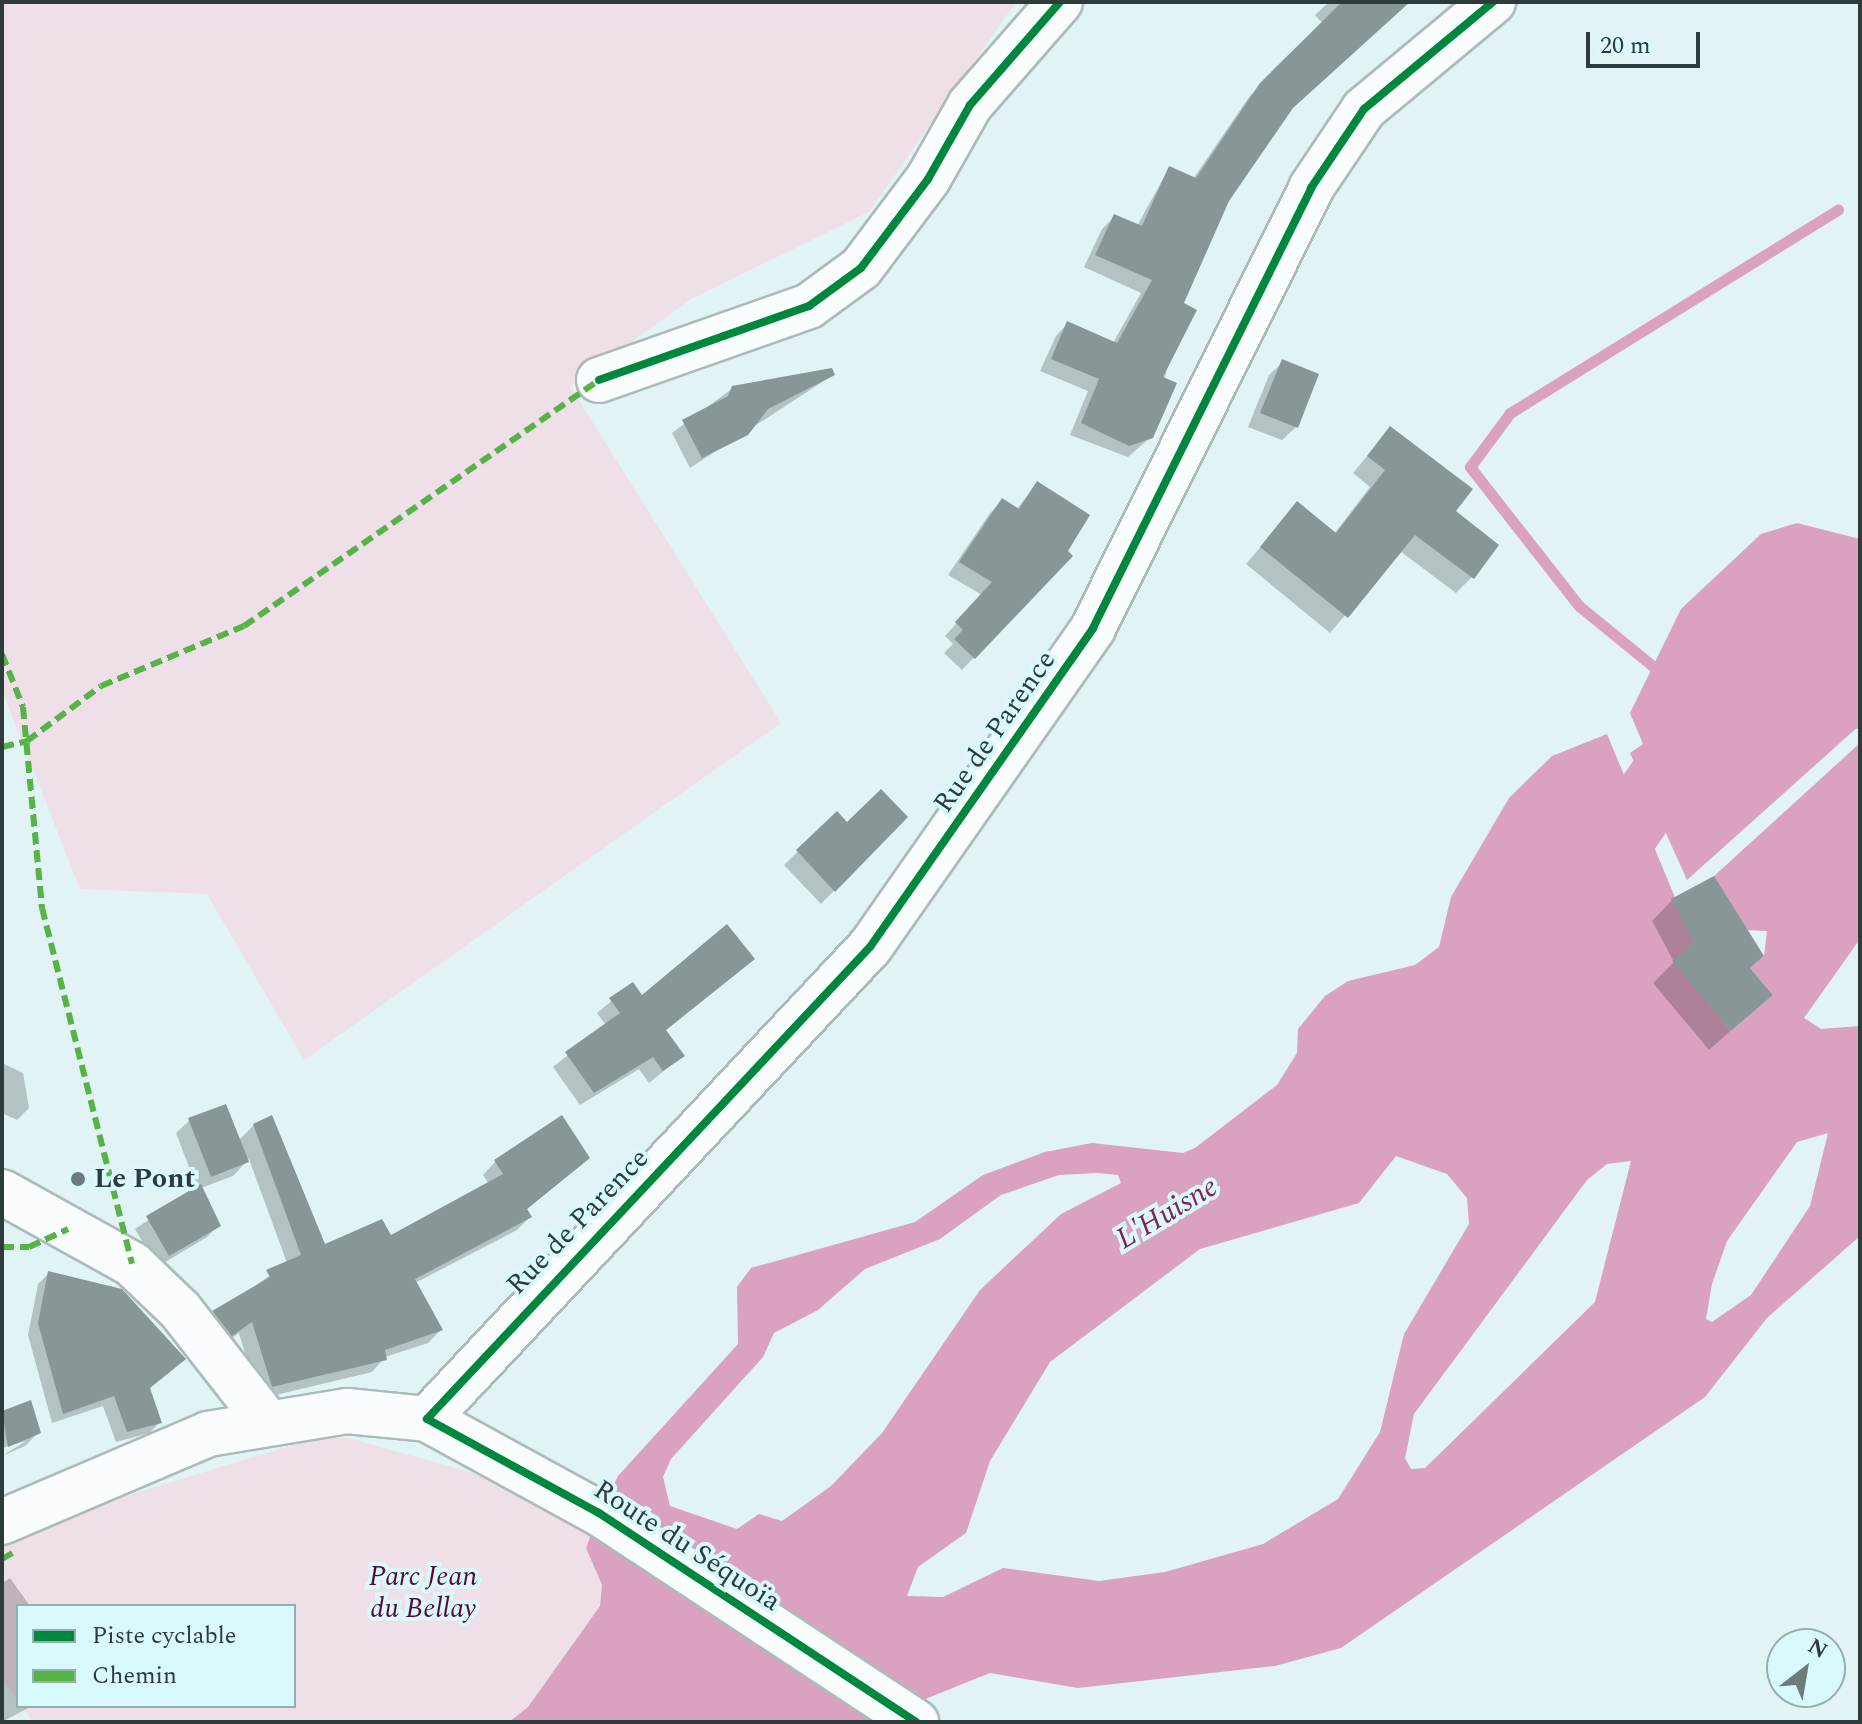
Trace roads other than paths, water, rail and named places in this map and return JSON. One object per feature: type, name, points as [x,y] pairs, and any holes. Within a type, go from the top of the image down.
[{"type":"street","points":[[599,380],[809,306],[861,268],[928,179],[970,105],[1060,2]]},
{"type":"street","name":"Rue de Parence","points":[[427,1419],[870,947],[1093,628],[1311,188],[1364,109],[1493,2]]},
{"type":"street","points":[[2,1192],[132,1264],[180,1310],[266,1420]]},
{"type":"street","points":[[2,1522],[208,1434],[266,1420],[347,1411],[427,1419]]},
{"type":"street","name":"Route du Séquoïa","points":[[427,1419],[501,1455],[916,1722]]},
{"type":"water","points":[[1797,523],[1860,539],[1860,725],[1687,880],[1630,753],[1643,744],[1630,713],[1681,609],[1761,534]]},
{"type":"water","name":"L'Huisne","points":[[1607,734],[1694,943],[1673,961],[1731,1031],[1773,995],[1750,968],[1764,956],[1767,931],[1743,930],[1714,876],[1860,743],[1860,939],[1804,1018],[1821,1029],[1860,1026],[1860,1236],[1767,1318],[1705,1397],[1341,1648],[1275,1666],[1078,1688],[990,1673],[898,1710],[887,1722],[509,1722],[528,1707],[600,1606],[602,1585],[586,1548],[599,1513],[618,1476],[738,1344],[737,1287],[751,1268],[915,1222],[983,1175],[1045,1152],[1092,1143],[1183,1153],[1195,1148],[1277,1085],[1297,1053],[1298,1029],[1325,996],[1348,981],[1415,965],[1439,947],[1451,897],[1509,798],[1552,756]],"holes":[[[1828,1133],[1810,1206],[1751,1295],[1712,1322],[1706,1319],[1712,1284],[1727,1241],[1797,1142]],[[1396,1156],[1447,1174],[1467,1198],[1469,1224],[1404,1334],[1380,1432],[1338,1499],[1263,1544],[1165,1572],[1099,1581],[1003,1568],[943,1597],[907,1596],[918,1567],[966,1533],[990,1461],[1050,1362],[1200,1249],[1359,1203]],[[1631,1161],[1595,1302],[1425,1468],[1411,1469],[1405,1458],[1414,1414],[1587,1180],[1607,1164]],[[1059,1175],[1118,1175],[1121,1183],[1061,1214],[980,1290],[882,1433],[831,1486],[782,1521],[759,1514],[737,1529],[670,1506],[663,1477],[671,1459],[763,1357],[774,1333],[818,1310],[865,1269],[940,1239],[1001,1195]]]},
{"type":"waterway","points":[[1660,672],[1579,606],[1470,467],[1510,413],[1838,210]]},
{"type":"waterway","points":[[1586,888],[1692,736],[1839,681],[1860,695]]},
{"type":"place","name":"Le Pont","points":[[78,1179]]},
{"type":"park label","name":"Parc Jean du Bellay","points":[[423,1593]]}]
